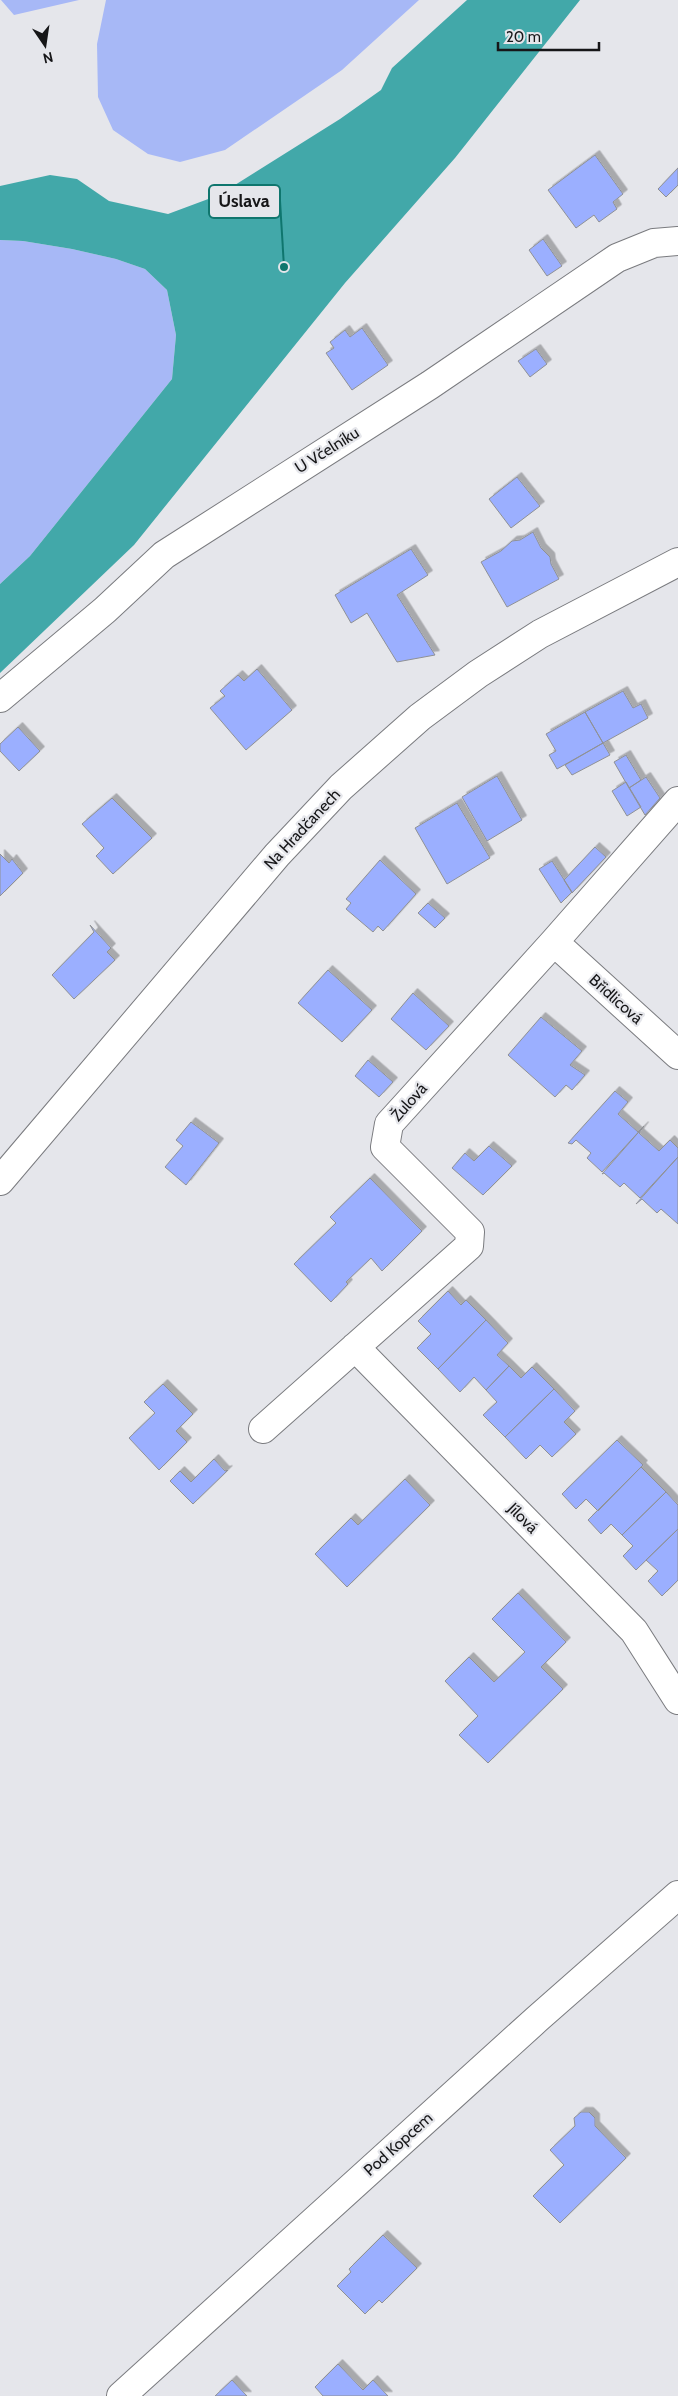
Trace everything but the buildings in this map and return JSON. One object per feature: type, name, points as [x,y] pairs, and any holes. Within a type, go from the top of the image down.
[{"type":"street","name":"U Včelníku","points":[[0,698],[105,610],[164,556],[430,385],[617,258],[654,243],[678,241]]},
{"type":"street","name":"Na Hradčanech","points":[[0,1181],[265,869],[341,787],[420,717],[478,674],[540,634],[678,562]]},
{"type":"street","name":"Žulová","points":[[262,1429],[469,1246],[470,1232],[385,1147],[388,1124],[554,942],[678,801]]},
{"type":"street","name":"Břidlicová","points":[[554,942],[678,1055]]},
{"type":"street","name":"Jílová","points":[[355,1347],[634,1632],[678,1700]]},
{"type":"street","name":"Pod Kopcem","points":[[121,2396],[529,2026],[678,1894]]},
{"type":"shaded area","points":[[1,0],[79,0],[14,15]]},
{"type":"shaded area","points":[[106,0],[419,0],[342,70],[225,150],[180,162],[148,154],[113,130],[98,97],[97,44]]},
{"type":"shaded area","points":[[467,0],[580,0],[455,158],[345,283],[134,545],[0,673],[0,584],[30,556],[172,379],[176,335],[167,290],[145,269],[116,259],[72,249],[23,241],[0,240],[0,186],[50,175],[77,179],[109,201],[168,214],[219,195],[340,119],[381,90],[392,68]]},
{"type":"shaded area","points":[[0,240],[23,241],[72,249],[116,259],[145,269],[167,290],[176,335],[172,379],[30,556],[0,584]]},
{"type":"place","name":"Úslava","points":[[284,267]]}]
